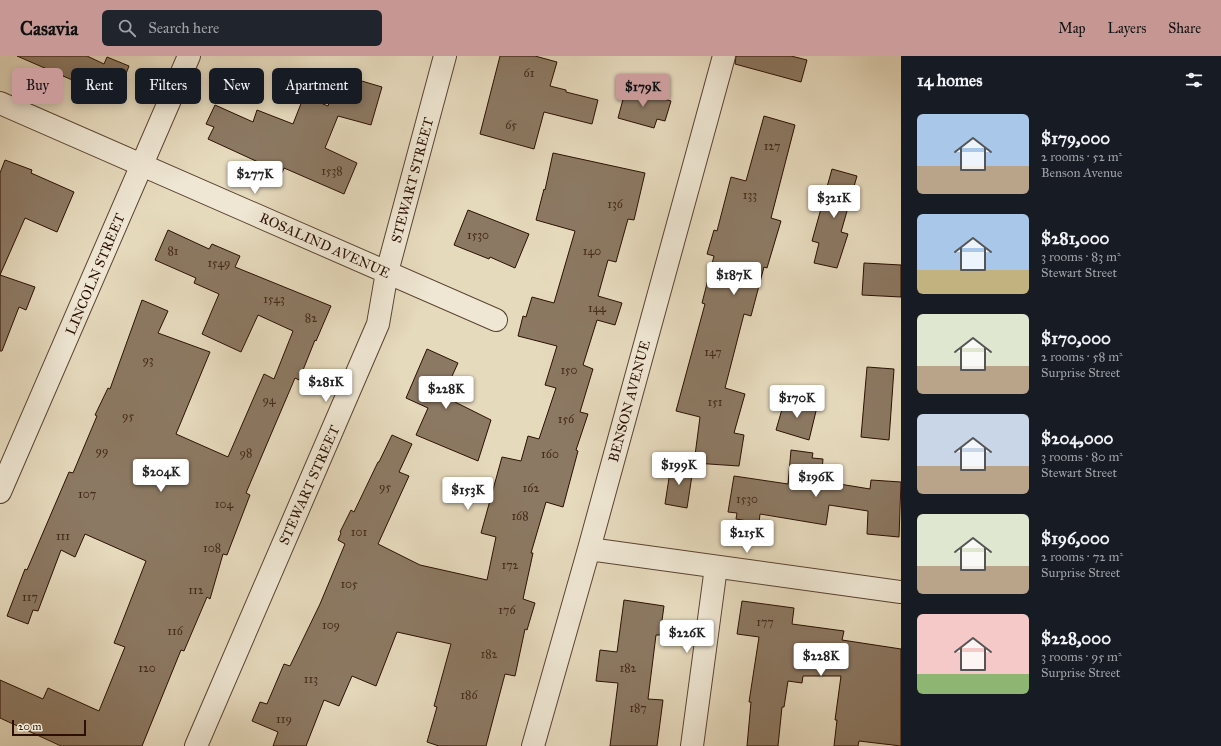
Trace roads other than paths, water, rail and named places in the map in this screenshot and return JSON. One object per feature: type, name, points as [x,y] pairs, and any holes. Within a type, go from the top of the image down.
[{"type":"street","name":"LINCOLN STREET","points":[[0,492],[189,56]]},
{"type":"street","name":"STEWART STREET","points":[[196,746],[369,348],[378,324],[387,272],[445,56]]},
{"type":"street","name":"BENSON AVENUE","points":[[533,746],[589,549],[724,56]]},
{"type":"street","name":"ROSALIND AVENUE","points":[[0,103],[496,320]]},
{"type":"street","points":[[589,549],[901,592]]},
{"type":"street","points":[[692,746],[716,567]]}]
